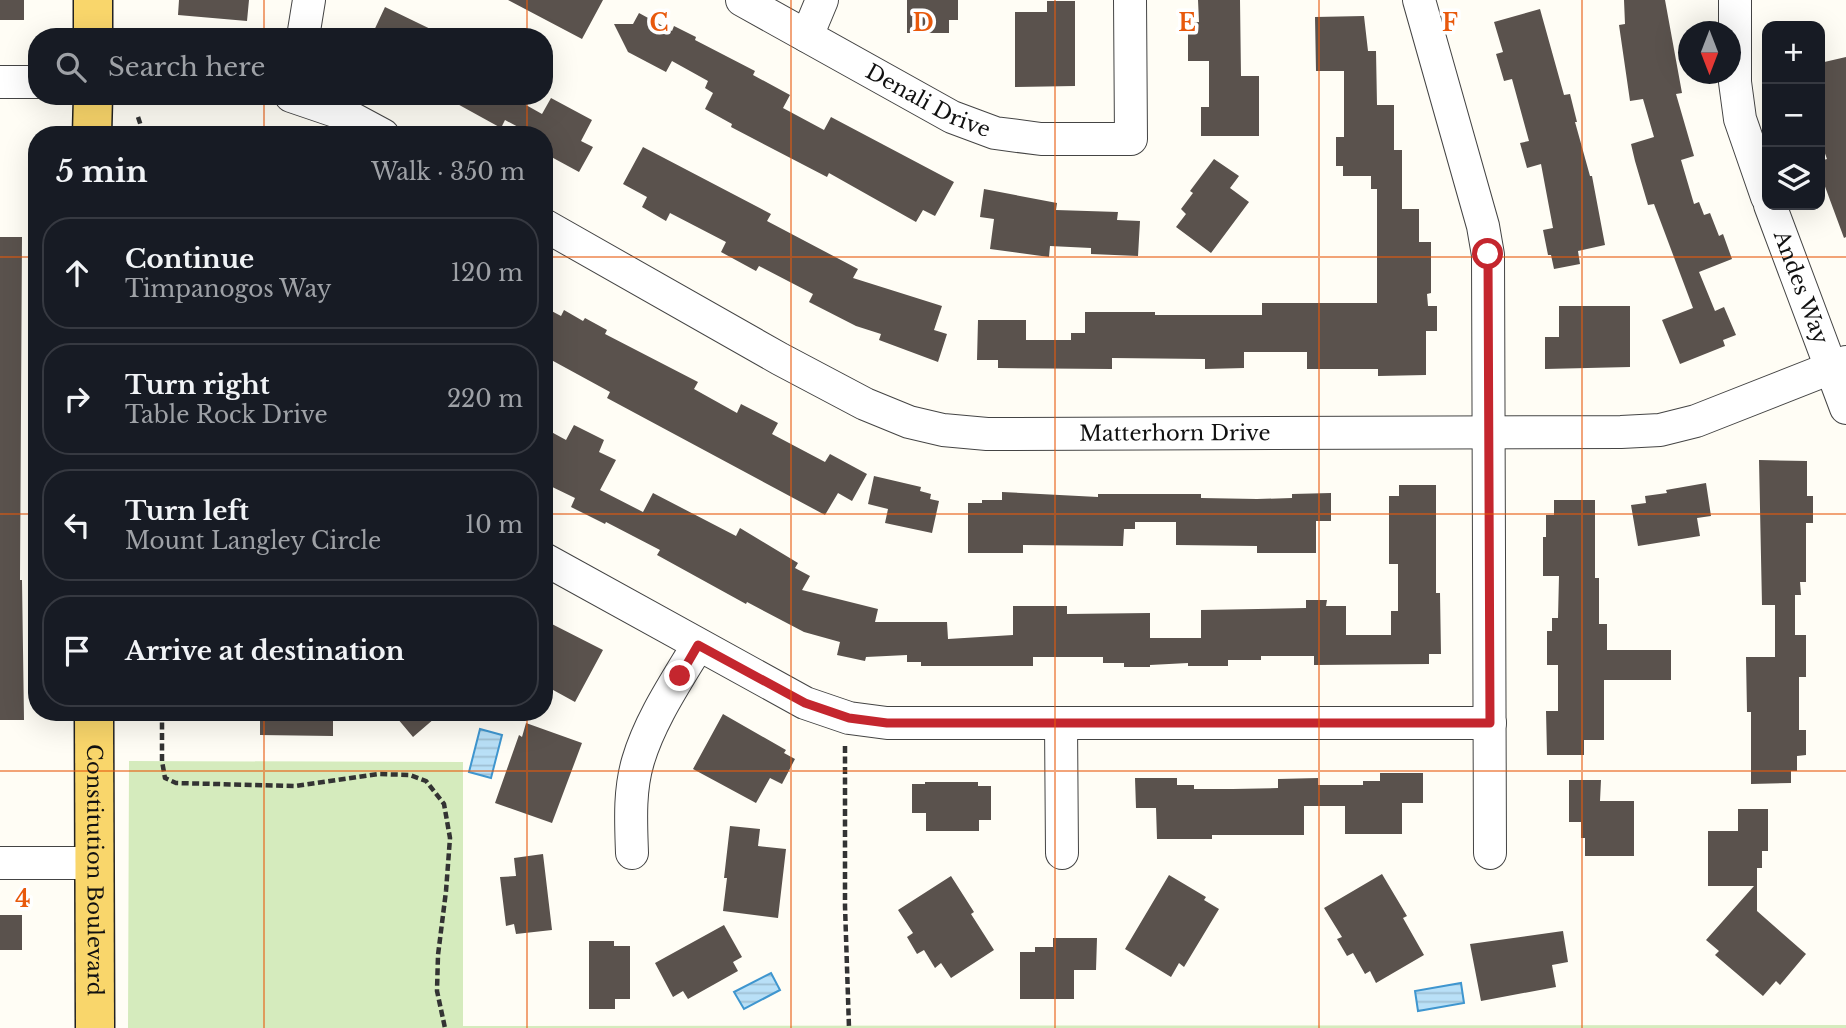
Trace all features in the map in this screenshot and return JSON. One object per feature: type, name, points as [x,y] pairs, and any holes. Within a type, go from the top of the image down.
[{"type":"main road","points":[[93,0],[93,28]]},
{"type":"main road","points":[[92,126],[93,105]]},
{"type":"main road","name":"Constitution Boulevard","points":[[94,721],[95,1028]]},
{"type":"street","points":[[304,28],[309,0]]},
{"type":"street","name":"Denali Drive","points":[[741,0],[952,117],[995,133],[1041,139],[1131,139],[1130,0]]},
{"type":"street","points":[[807,36],[822,0]]},
{"type":"street","points":[[1419,0],[1483,226],[1488,254],[1490,853]]},
{"type":"street","points":[[1735,0],[1735,82],[1740,119],[1762,183]]},
{"type":"street","points":[[0,82],[28,82]]},
{"type":"street","points":[[318,105],[344,114],[366,126]]},
{"type":"street","name":"Andes Way","points":[[1772,210],[1839,364],[1846,408]]},
{"type":"street","name":"Matterhorn Drive","points":[[553,230],[779,359],[865,404],[909,422],[943,430],[987,434],[1660,430],[1696,421],[1839,364]]},
{"type":"street","points":[[553,564],[805,703],[849,718],[887,723],[1490,723]]},
{"type":"street","points":[[632,853],[631,806],[637,763],[648,733],[698,645]]},
{"type":"street","points":[[1061,723],[1062,853]]},
{"type":"street","points":[[0,863],[95,863]]},
{"type":"path","points":[[138,117],[141,126]]},
{"type":"path","points":[[162,721],[162,761],[165,778],[176,783],[295,786],[378,774],[410,775],[426,780],[444,804],[450,838],[437,979],[445,1028]]},
{"type":"path","points":[[845,743],[845,893],[849,1028]]},
{"type":"green space","points":[[129,761],[463,762],[463,1026],[1846,1025],[1846,1028],[128,1028]]},
{"type":"water","points":[[480,729],[502,735],[491,778],[469,772]]},
{"type":"water","points":[[771,973],[780,990],[744,1009],[734,992]]},
{"type":"water","points":[[1461,983],[1464,1003],[1418,1011],[1415,991]]},
{"type":"building","points":[[0,0],[24,0],[24,20],[0,20]]},
{"type":"building","points":[[179,0],[249,0],[247,21],[178,15]]},
{"type":"building","points":[[508,0],[603,0],[582,39]]},
{"type":"building","points":[[907,0],[958,0],[958,20],[949,20],[949,33],[907,33]]},
{"type":"building","points":[[1198,0],[1240,0],[1241,76],[1259,76],[1259,136],[1201,136],[1201,107],[1209,107],[1209,61],[1188,61],[1188,23],[1199,22]]},
{"type":"building","points":[[1624,0],[1665,0],[1678,84],[1680,84],[1682,93],[1676,94],[1694,156],[1681,160],[1694,204],[1699,202],[1704,215],[1710,213],[1719,236],[1723,234],[1732,259],[1699,272],[1715,311],[1724,307],[1736,335],[1723,340],[1725,346],[1680,364],[1662,320],[1693,308],[1654,204],[1648,205],[1635,161],[1631,144],[1654,137],[1643,99],[1630,101],[1619,25],[1625,24]]},
{"type":"building","points":[[1047,1],[1075,1],[1075,86],[1015,87],[1015,12],[1047,12]]},
{"type":"building","points":[[385,7],[428,28],[375,28]]},
{"type":"building","points":[[1540,9],[1564,95],[1570,94],[1575,122],[1592,176],[1605,245],[1578,251],[1580,264],[1554,269],[1543,230],[1553,228],[1541,164],[1527,168],[1520,143],[1529,141],[1512,79],[1504,81],[1496,54],[1503,52],[1494,22]]},
{"type":"building","points":[[639,13],[672,31],[674,26],[696,37],[695,40],[755,71],[753,75],[790,95],[783,108],[824,130],[831,117],[954,182],[935,216],[923,210],[916,222],[829,173],[827,177],[731,127],[732,124],[705,109],[713,93],[705,88],[708,81],[672,61],[666,72],[628,52],[614,24],[633,24]]},
{"type":"building","points":[[1364,16],[1368,51],[1376,51],[1377,105],[1394,105],[1394,150],[1402,150],[1402,209],[1419,209],[1419,242],[1431,242],[1431,293],[1427,294],[1428,306],[1437,306],[1437,331],[1426,331],[1426,375],[1378,376],[1378,369],[1307,369],[1307,352],[1244,352],[1244,368],[1205,369],[1205,359],[1112,358],[1112,369],[998,368],[998,360],[977,360],[978,320],[1026,320],[1026,340],[1071,340],[1071,333],[1085,333],[1085,312],[1262,315],[1262,303],[1377,303],[1377,189],[1371,189],[1371,176],[1343,176],[1343,166],[1336,166],[1336,137],[1344,137],[1344,71],[1316,71],[1315,17]]},
{"type":"building","points":[[1846,57],[1844,238],[1825,187],[1825,62]]},
{"type":"building","points":[[553,99],[592,120],[581,141],[593,147],[579,172],[553,158],[553,126],[516,126],[505,120],[502,126],[459,105],[526,105],[542,114],[547,105],[553,105]]},
{"type":"building","points":[[643,147],[771,214],[767,221],[858,269],[853,278],[942,306],[934,330],[947,334],[938,362],[879,340],[881,334],[856,326],[809,302],[813,294],[759,266],[756,271],[721,252],[726,242],[670,213],[666,221],[642,207],[647,197],[623,184]]},
{"type":"building","points":[[1214,159],[1239,176],[1230,188],[1249,202],[1211,253],[1176,227],[1186,214],[1181,209],[1193,193],[1190,191]]},
{"type":"building","points":[[984,189],[1057,203],[1056,210],[1118,212],[1117,220],[1140,221],[1138,256],[1091,254],[1091,248],[1050,246],[1049,257],[990,249],[994,219],[980,217]]},
{"type":"building","points":[[0,237],[22,237],[20,580],[24,720],[0,720]]},
{"type":"building","points":[[1559,306],[1630,306],[1630,367],[1545,369],[1545,337],[1559,337]]},
{"type":"building","points":[[564,310],[583,321],[585,318],[607,330],[605,334],[698,382],[694,389],[737,413],[741,404],[778,423],[772,434],[825,462],[830,454],[867,474],[852,501],[838,493],[825,515],[607,398],[610,392],[553,361],[553,312],[561,316]]},
{"type":"building","points":[[574,425],[604,440],[599,452],[616,460],[600,490],[643,512],[653,493],[736,536],[740,528],[798,563],[795,568],[810,576],[802,590],[878,609],[875,622],[947,622],[948,639],[1013,635],[1013,606],[1067,606],[1067,614],[1150,613],[1150,638],[1201,638],[1201,610],[1306,608],[1306,600],[1327,600],[1326,606],[1346,606],[1346,635],[1391,635],[1391,611],[1398,611],[1398,564],[1389,564],[1389,496],[1399,496],[1399,485],[1436,485],[1436,593],[1440,593],[1441,654],[1429,654],[1429,664],[1314,665],[1314,656],[1261,656],[1261,660],[1228,660],[1228,666],[1188,666],[1188,663],[1150,667],[1124,667],[1124,663],[1103,663],[1103,657],[1033,657],[1033,666],[921,666],[921,662],[907,662],[907,655],[866,657],[865,661],[837,655],[840,642],[804,632],[747,602],[746,604],[657,555],[660,550],[571,507],[575,498],[553,487],[553,433],[566,440]]},
{"type":"building","points":[[1759,460],[1807,461],[1807,496],[1813,496],[1813,523],[1806,523],[1806,582],[1800,582],[1801,595],[1795,595],[1795,635],[1806,635],[1806,677],[1799,677],[1799,730],[1806,730],[1806,755],[1797,756],[1797,771],[1791,771],[1791,783],[1751,784],[1751,712],[1747,712],[1746,657],[1775,657],[1775,605],[1762,605]]},
{"type":"building","points":[[874,476],[921,487],[920,491],[931,494],[930,499],[939,501],[932,533],[885,523],[888,509],[868,504]]},
{"type":"building","points":[[1706,483],[1711,516],[1697,518],[1700,536],[1638,546],[1631,505],[1646,503],[1645,496]]},
{"type":"building","points":[[1002,492],[1098,497],[1098,494],[1201,494],[1201,498],[1257,499],[1292,498],[1292,494],[1331,493],[1331,521],[1316,521],[1316,553],[1257,553],[1257,546],[1176,545],[1176,522],[1135,522],[1135,529],[1124,529],[1123,546],[1023,545],[1023,553],[968,553],[968,503],[1002,500]]},
{"type":"building","points":[[1554,500],[1595,500],[1595,578],[1599,578],[1599,624],[1607,624],[1607,650],[1671,650],[1671,680],[1604,680],[1604,740],[1584,740],[1584,755],[1547,755],[1546,711],[1558,711],[1558,665],[1547,665],[1547,631],[1552,631],[1552,618],[1558,618],[1559,576],[1543,576],[1543,537],[1546,537],[1546,515],[1554,515]]},
{"type":"building","points":[[553,625],[603,650],[575,702],[553,690]]},
{"type":"building","points":[[723,714],[786,750],[784,753],[795,759],[782,784],[770,778],[756,803],[693,769]]},
{"type":"building","points":[[260,721],[333,721],[333,736],[260,735]]},
{"type":"building","points":[[400,721],[432,721],[413,737]]},
{"type":"building","points":[[526,723],[582,743],[552,823],[495,803],[519,735],[522,737]]},
{"type":"building","points":[[1380,773],[1423,773],[1423,803],[1402,803],[1402,834],[1345,834],[1345,806],[1304,806],[1304,835],[1212,835],[1212,839],[1157,839],[1156,808],[1136,808],[1135,778],[1177,778],[1177,785],[1194,785],[1194,789],[1233,789],[1278,788],[1278,779],[1318,778],[1318,785],[1363,785],[1363,781],[1380,781]]},
{"type":"building","points":[[1569,780],[1601,780],[1600,801],[1634,801],[1634,856],[1585,856],[1585,838],[1581,838],[1581,822],[1569,822]]},
{"type":"building","points":[[978,782],[978,786],[991,786],[991,820],[979,820],[979,831],[926,831],[926,813],[912,813],[912,784]]},
{"type":"building","points":[[1738,809],[1768,809],[1768,851],[1762,851],[1762,868],[1757,868],[1757,911],[1806,954],[1780,985],[1776,981],[1763,996],[1715,955],[1719,951],[1706,940],[1754,886],[1708,886],[1708,831],[1738,831]]},
{"type":"building","points":[[730,826],[760,829],[758,846],[786,849],[778,918],[723,911]]},
{"type":"building","points":[[543,854],[552,930],[516,934],[514,924],[506,926],[500,877],[516,876],[514,858]]},
{"type":"building","points":[[1382,874],[1407,916],[1403,918],[1424,955],[1376,983],[1370,971],[1365,974],[1353,953],[1347,956],[1337,939],[1342,937],[1324,908]]},
{"type":"building","points":[[1169,875],[1206,897],[1204,900],[1219,909],[1184,967],[1179,963],[1171,977],[1125,949]]},
{"type":"building","points":[[951,876],[994,950],[951,978],[941,963],[935,968],[924,950],[917,954],[907,937],[913,933],[898,910]]},
{"type":"building","points":[[0,915],[22,915],[22,950],[0,950]]},
{"type":"building","points":[[724,925],[742,957],[733,962],[738,971],[688,999],[683,991],[673,997],[655,963]]},
{"type":"building","points":[[1563,931],[1568,962],[1552,965],[1556,987],[1481,1001],[1470,944]]},
{"type":"building","points":[[1053,938],[1097,938],[1096,970],[1074,970],[1074,999],[1020,999],[1020,952],[1035,952],[1035,947],[1053,947]]},
{"type":"building","points":[[589,941],[614,941],[614,946],[630,946],[630,999],[615,999],[615,1009],[589,1009]]},
{"type":"route","points":[[680,676],[698,645],[805,703],[849,718],[887,723],[1490,723],[1488,254]]}]
